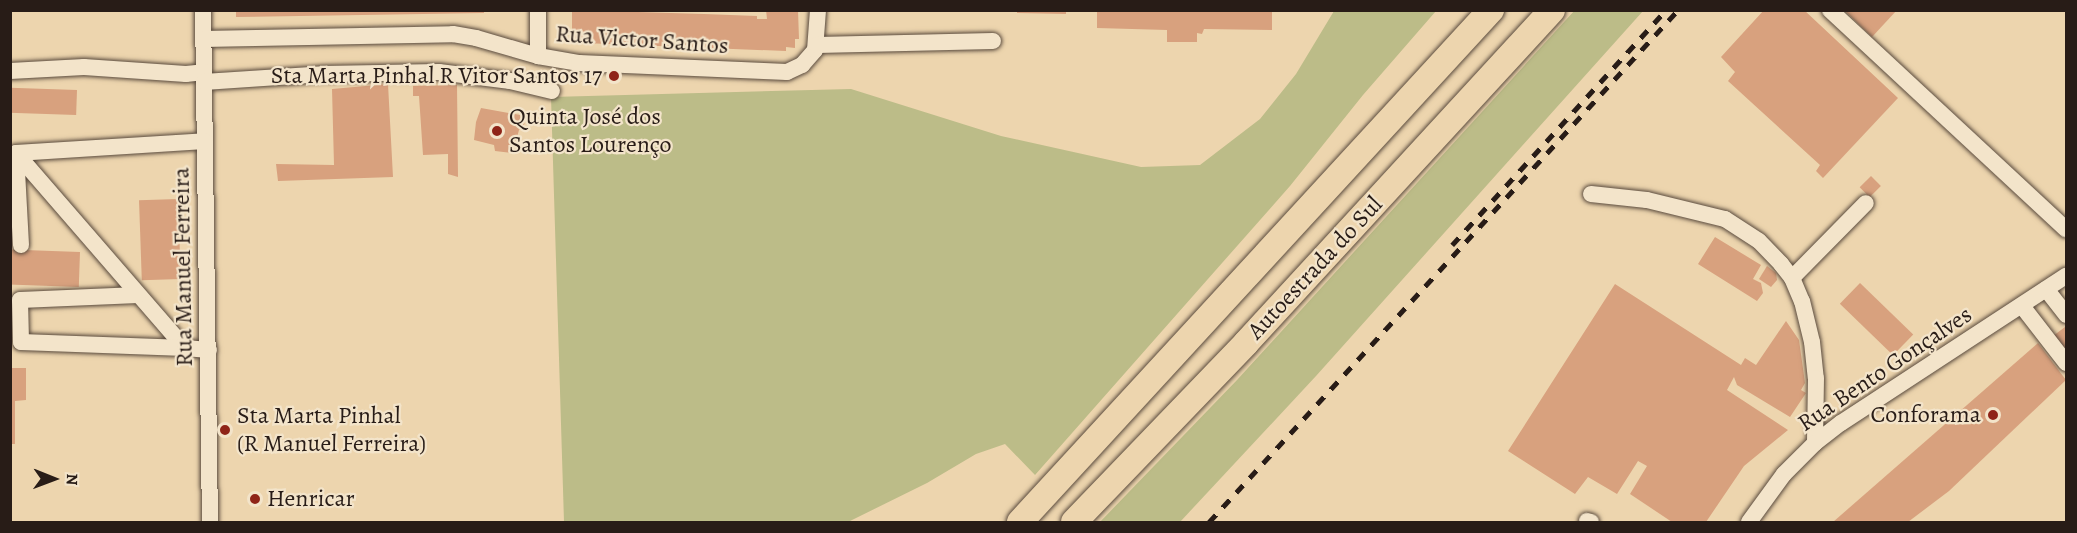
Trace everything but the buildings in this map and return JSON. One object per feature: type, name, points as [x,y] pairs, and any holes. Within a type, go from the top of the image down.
[{"type":"highway","name":"Autoestrada do Sul","points":[[1020,522],[1491,10]]},
{"type":"highway","name":"Autoestrada do Sul","points":[[1074,522],[1246,343],[1552,10]]},
{"type":"street","name":"Rua Manuel Ferreira","points":[[203,10],[210,522]]},
{"type":"street","points":[[538,10],[538,56]]},
{"type":"street","points":[[818,10],[817,45],[993,41]]},
{"type":"street","points":[[1830,10],[2067,229]]},
{"type":"street","name":"Rua Victor Santos","points":[[203,39],[453,34],[476,38],[538,56],[591,64],[787,72],[802,65],[817,45]]},
{"type":"street","points":[[10,71],[84,68],[204,77],[439,72],[510,81],[552,91]]},
{"type":"street","points":[[16,153],[205,141]]},
{"type":"street","points":[[16,153],[21,245]]},
{"type":"street","points":[[16,153],[185,348]]},
{"type":"street","points":[[1591,194],[1647,200],[1725,219],[1758,241],[1792,278],[1802,301],[1812,342],[1816,378],[1815,443]]},
{"type":"street","points":[[1792,278],[1866,203]]},
{"type":"street","name":"Rua Bento Gonçalves","points":[[1749,522],[1784,474],[1815,443],[1841,423],[2067,276]]},
{"type":"street","points":[[2037,326],[2064,312],[2046,289]]},
{"type":"street","points":[[138,295],[20,300],[21,342],[208,350]]},
{"type":"street","points":[[2022,306],[2067,363]]},
{"type":"green space","points":[[1575,10],[1643,11],[1316,376],[1180,522],[1100,522],[1237,380]]},
{"type":"green space","points":[[1334,11],[1436,11],[1363,95],[1290,186],[1035,475],[1005,444],[976,454],[927,483],[848,522],[564,522],[551,97],[851,89],[1001,136],[1141,167],[1200,165],[1260,119],[1296,74]]},
{"type":"railway","points":[[1452,245],[1666,10]]},
{"type":"railway","points":[[1209,522],[1678,10]]},
{"type":"place","name":"Sta Marta Pinhal R Vitor Santos 17","points":[[614,76]]},
{"type":"place","name":"Quinta José dos Santos Lourenço","points":[[497,131]]},
{"type":"place","name":"Conforama","points":[[1993,415]]},
{"type":"place","name":"Sta Marta Pinhal (R Manuel Ferreira)","points":[[225,430]]},
{"type":"place","name":"Henricar","points":[[255,499]]}]
